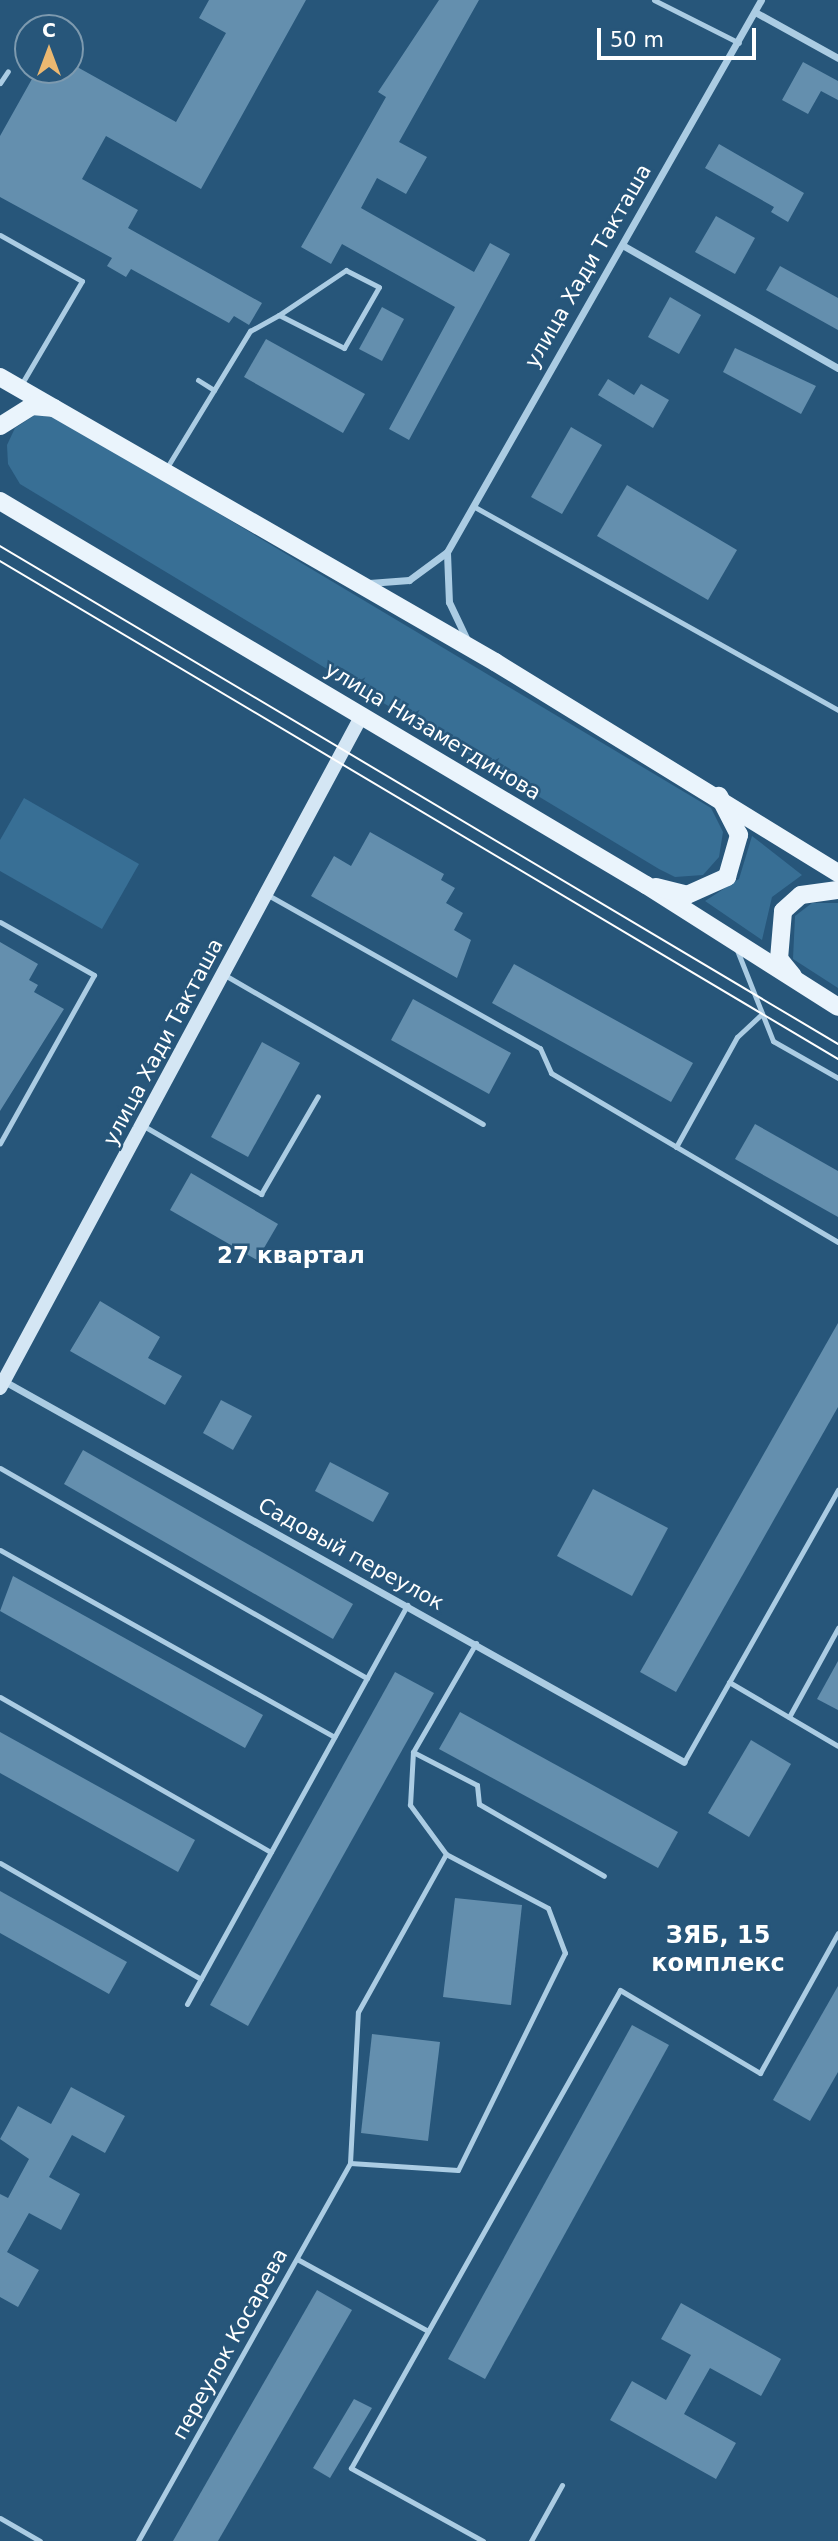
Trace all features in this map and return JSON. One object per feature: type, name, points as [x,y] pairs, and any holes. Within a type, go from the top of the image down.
[{"type":"main road","points":[[0,377],[65,409],[719,795],[838,873]]},
{"type":"main road","points":[[0,426],[32,406],[65,409]]},
{"type":"main road","points":[[0,490],[7,506]]},
{"type":"main road","name":"улица Низаметдинова","points":[[7,506],[646,885],[736,947],[838,1007]]},
{"type":"main road","name":"улица Хади Такташа","points":[[1,1383],[362,715]]},
{"type":"main road","points":[[646,885],[687,895],[727,877],[739,835],[719,795]]},
{"type":"main road","points":[[802,986],[779,959],[783,911],[801,895],[838,890]]},
{"type":"street","name":"улица Хади Такташа","points":[[447,552],[624,246],[761,0]]},
{"type":"street","points":[[755,12],[838,58]]},
{"type":"street","points":[[624,246],[838,368]]},
{"type":"street","points":[[359,583],[410,580],[447,552]]},
{"type":"street","points":[[447,552],[449,601],[474,652]]},
{"type":"street","name":"Садовый переулок","points":[[1,1383],[476,1643],[684,1762]]},
{"type":"lane","points":[[654,0],[739,43]]},
{"type":"lane","points":[[0,83],[8,71]]},
{"type":"lane","points":[[0,235],[82,281],[20,387]]},
{"type":"lane","points":[[166,469],[250,331],[346,270],[379,287],[344,348],[279,315]]},
{"type":"lane","points":[[198,380],[214,390]]},
{"type":"lane","points":[[473,506],[838,710]]},
{"type":"lane","points":[[266,894],[540,1048],[551,1073],[838,1242]]},
{"type":"lane","points":[[0,922],[94,975],[0,1143]]},
{"type":"lane","points":[[736,947],[772,1041],[838,1078]]},
{"type":"lane","points":[[223,974],[483,1124]]},
{"type":"lane","points":[[676,1147],[737,1037],[762,1014]]},
{"type":"lane","points":[[142,1125],[261,1194],[318,1096]]},
{"type":"lane","points":[[0,1468],[367,1678]]},
{"type":"lane","points":[[684,1762],[838,1490]]},
{"type":"lane","points":[[0,1550],[334,1737]]},
{"type":"lane","points":[[187,2004],[407,1605]]},
{"type":"lane","points":[[789,1717],[838,1628]]},
{"type":"lane","points":[[446,1854],[358,2012],[351,2163],[458,2170],[565,1953],[548,1908],[446,1854],[411,1805],[413,1752],[476,1643]]},
{"type":"lane","points":[[730,1682],[838,1746]]},
{"type":"lane","points":[[0,1697],[271,1852]]},
{"type":"lane","points":[[413,1752],[477,1785],[479,1804],[604,1876]]},
{"type":"lane","points":[[0,1864],[201,1979]]},
{"type":"lane","points":[[483,2541],[351,2468],[620,1990],[760,2073],[838,1933]]},
{"type":"lane","name":"переулок Косарева","points":[[138,2541],[351,2163]]},
{"type":"lane","points":[[297,2259],[428,2331]]},
{"type":"lane","points":[[531,2541],[562,2485]]},
{"type":"lane","points":[[0,2518],[40,2541]]},
{"type":"shaded area","points":[[35,415],[59,418],[711,808],[723,832],[719,857],[703,875],[675,877],[659,869],[20,484],[8,464],[7,445],[15,428]]},
{"type":"shaded area","points":[[24,798],[139,864],[102,929],[0,871],[0,840]]},
{"type":"shaded area","points":[[752,836],[802,875],[772,897],[762,940],[705,901],[739,879]]},
{"type":"shaded area","points":[[812,903],[838,903],[838,988],[793,959],[795,916]]},
{"type":"building","points":[[209,0],[306,0],[201,189],[106,136],[82,179],[138,210],[128,228],[262,303],[249,325],[234,316],[229,323],[131,269],[126,277],[107,266],[112,258],[0,197],[0,136],[29,84],[84,84],[84,71],[176,122],[226,33],[199,18]]},
{"type":"building","points":[[439,0],[479,0],[399,142],[427,157],[406,194],[377,178],[361,208],[474,272],[490,243],[510,254],[409,440],[389,429],[455,307],[342,244],[331,264],[301,247],[386,97],[378,92]]},
{"type":"building","points":[[803,62],[838,81],[838,100],[821,91],[808,114],[782,100]]},
{"type":"building","points":[[719,144],[804,193],[788,222],[771,212],[774,207],[705,168]]},
{"type":"building","points":[[716,216],[755,238],[735,274],[695,252]]},
{"type":"building","points":[[780,266],[838,298],[838,330],[766,290]]},
{"type":"building","points":[[670,297],[701,315],[679,354],[648,337]]},
{"type":"building","points":[[382,307],[404,319],[382,361],[359,349]]},
{"type":"building","points":[[266,339],[365,394],[343,433],[244,377]]},
{"type":"building","points":[[735,348],[816,386],[801,414],[723,372]]},
{"type":"building","points":[[608,379],[634,395],[641,384],[669,400],[653,428],[598,395]]},
{"type":"building","points":[[571,427],[602,445],[562,514],[531,497]]},
{"type":"building","points":[[627,485],[737,550],[708,600],[597,536]]},
{"type":"building","points":[[370,832],[444,874],[441,880],[455,888],[446,903],[463,913],[454,930],[471,940],[457,978],[311,896],[334,856],[351,866]]},
{"type":"building","points":[[0,942],[38,964],[29,980],[38,985],[34,992],[64,1009],[0,1111]]},
{"type":"building","points":[[514,964],[693,1063],[671,1102],[492,1003]]},
{"type":"building","points":[[413,999],[511,1053],[489,1094],[391,1040]]},
{"type":"building","points":[[262,1042],[300,1063],[248,1157],[211,1137]]},
{"type":"building","points":[[755,1124],[838,1171],[838,1217],[735,1159]]},
{"type":"building","points":[[191,1173],[278,1224],[257,1260],[170,1210]]},
{"type":"building","points":[[100,1301],[160,1337],[148,1358],[182,1376],[165,1405],[70,1351]]},
{"type":"building","points":[[838,1323],[838,1407],[676,1692],[640,1672]]},
{"type":"building","points":[[221,1400],[252,1416],[233,1450],[203,1433]]},
{"type":"building","points":[[83,1450],[353,1604],[333,1639],[64,1484]]},
{"type":"building","points":[[330,1462],[389,1493],[373,1522],[315,1491]]},
{"type":"building","points":[[593,1489],[668,1528],[632,1596],[557,1556]]},
{"type":"building","points":[[13,1576],[263,1715],[245,1748],[0,1611]]},
{"type":"building","points":[[838,1661],[838,1710],[817,1699]]},
{"type":"building","points":[[395,1672],[434,1693],[248,2026],[210,2005]]},
{"type":"building","points":[[460,1712],[678,1832],[658,1868],[439,1749]]},
{"type":"building","points":[[0,1732],[195,1840],[178,1872],[0,1773]]},
{"type":"building","points":[[751,1740],[791,1764],[749,1837],[708,1813]]},
{"type":"building","points":[[0,1891],[127,1962],[109,1994],[0,1933]]},
{"type":"building","points":[[455,1898],[522,1905],[511,2005],[443,1997]]},
{"type":"building","points":[[838,1986],[838,2072],[810,2121],[773,2100]]},
{"type":"building","points":[[632,2025],[669,2045],[485,2379],[448,2359]]},
{"type":"building","points":[[372,2034],[440,2042],[428,2141],[361,2133]]},
{"type":"building","points":[[71,2087],[125,2116],[105,2153],[72,2135],[49,2177],[80,2194],[61,2230],[29,2213],[7,2252],[39,2270],[18,2307],[0,2297],[0,2194],[8,2198],[29,2159],[0,2139],[18,2106],[51,2124]]},
{"type":"building","points":[[317,2290],[352,2310],[218,2541],[173,2541]]},
{"type":"building","points":[[681,2303],[781,2359],[761,2396],[710,2368],[684,2414],[736,2443],[716,2479],[610,2420],[632,2381],[666,2400],[691,2355],[661,2339]]},
{"type":"building","points":[[354,2399],[372,2408],[330,2478],[313,2468]]},
{"type":"tram line","points":[[0,546],[838,1044]]},
{"type":"tram line","points":[[0,561],[838,1059]]},
{"type":"district","name":"27 квартал","points":[[291,1255]]},
{"type":"district","name":"ЗЯБ, 15 комплекс","points":[[718,1950]]}]
